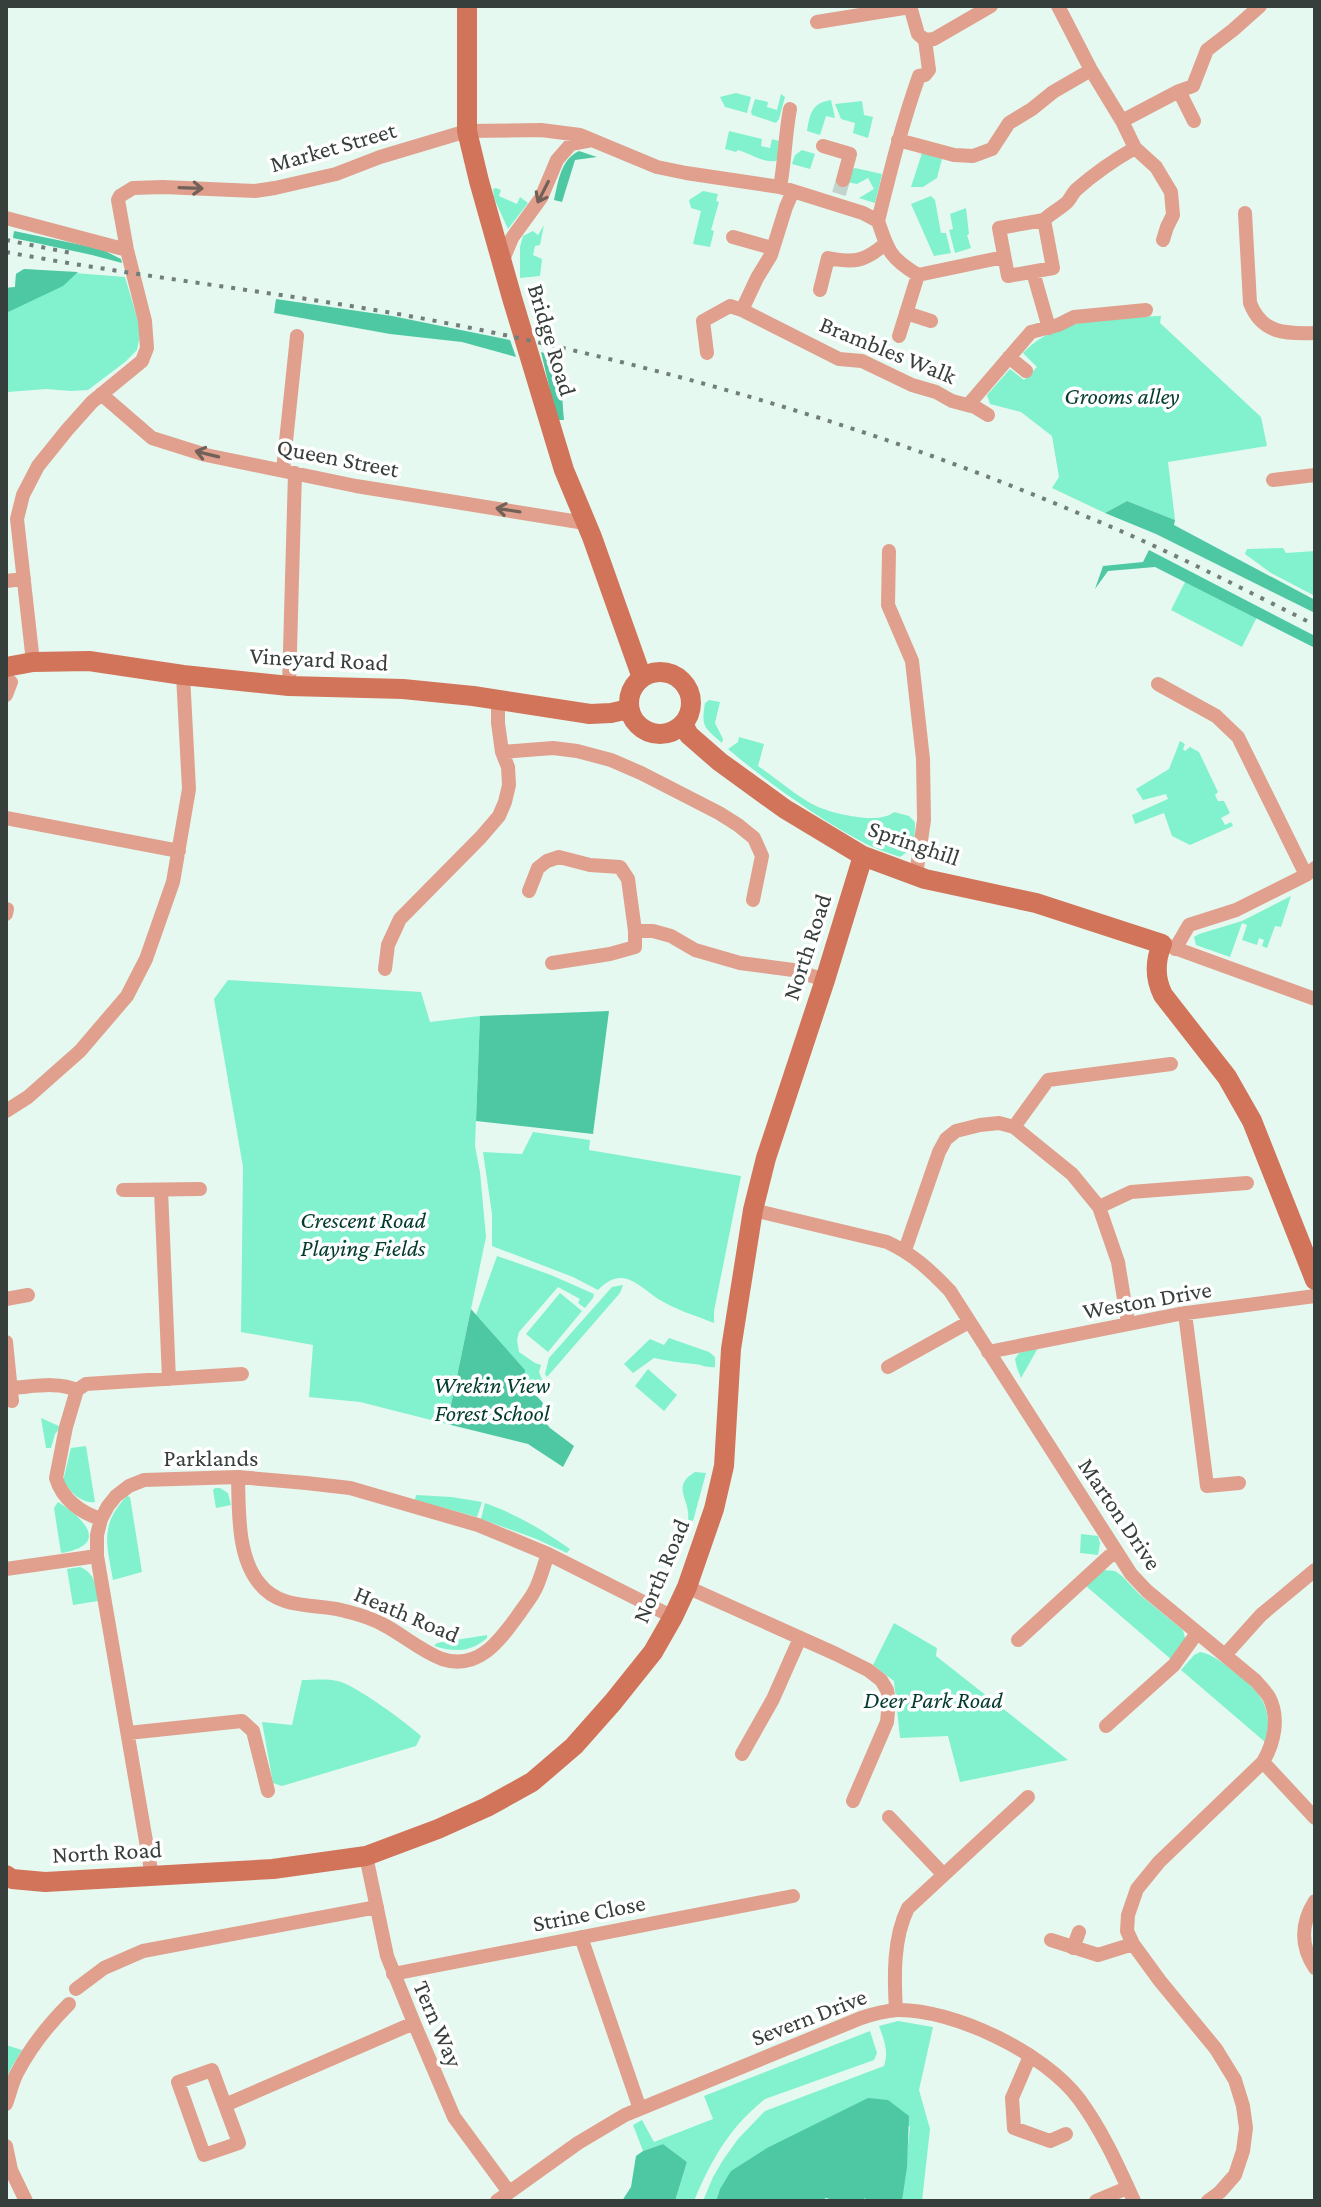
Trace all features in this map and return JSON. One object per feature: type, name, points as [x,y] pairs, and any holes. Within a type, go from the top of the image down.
[{"type":"street","name":"Bridge Road","points":[[467,6],[467,131],[479,181],[564,470],[642,678]]},
{"type":"street","points":[[925,40],[934,39],[991,6]]},
{"type":"street","points":[[1058,6],[1135,148],[1156,167],[1171,192],[1173,215],[1163,240]]},
{"type":"street","points":[[1122,121],[1193,86],[1207,50],[1260,6]]},
{"type":"street","points":[[823,16],[910,7],[918,34],[925,40],[929,70],[919,76],[898,140],[878,221],[885,244],[898,263],[918,275],[1004,257]]},
{"type":"street","points":[[898,140],[954,155],[973,156],[992,149],[1009,123],[1091,70]]},
{"type":"street","points":[[1179,91],[1194,121]]},
{"type":"street","points":[[707,353],[700,315],[730,306],[742,310],[772,252],[786,189],[786,151],[779,131],[790,109]]},
{"type":"street","name":"Market Street","points":[[128,254],[118,200],[133,188],[255,191],[275,188],[336,174],[380,157],[467,131],[541,130],[580,135],[657,167],[786,189],[840,193],[863,213],[878,221]]},
{"type":"street","points":[[541,130],[553,146],[557,160]]},
{"type":"street","points":[[502,262],[512,238],[541,198],[557,160],[571,144],[592,140]]},
{"type":"street","points":[[823,146],[850,154],[840,193]]},
{"type":"street","points":[[1044,220],[1053,268],[1008,276],[999,228],[1044,220],[1055,209],[1066,204],[1074,191],[1100,173],[1104,166],[1135,148]]},
{"type":"street","points":[[1245,213],[1250,303],[1254,313],[1272,330],[1315,333]]},
{"type":"street","points":[[6,218],[128,254],[147,329],[146,353],[142,361],[101,394],[49,452],[23,495],[17,519],[33,662]]},
{"type":"street","points":[[733,237],[772,252]]},
{"type":"street","points":[[820,290],[828,258],[857,261],[871,257],[885,244]]},
{"type":"street","points":[[1033,272],[1049,328]]},
{"type":"street","points":[[899,336],[918,275]]},
{"type":"street","name":"Brambles Walk","points":[[742,310],[839,359],[862,361],[912,385],[936,392],[952,401],[969,404],[988,415]]},
{"type":"street","points":[[969,404],[1031,332],[1074,317],[1146,310]]},
{"type":"street","points":[[906,313],[931,321]]},
{"type":"street","points":[[289,686],[289,472],[297,336]]},
{"type":"street","points":[[1009,357],[1026,371]]},
{"type":"street","name":"Queen Street","points":[[101,394],[152,438],[206,455],[356,486],[585,523]]},
{"type":"street","points":[[1273,480],[1315,475]]},
{"type":"street","points":[[889,551],[888,605],[912,661],[923,759],[924,820],[916,875]]},
{"type":"street","points":[[6,581],[24,579]]},
{"type":"street","name":"Vineyard Road","points":[[8,681],[33,662],[89,661],[289,686],[403,689],[498,699],[590,714],[629,709]]},
{"type":"street","points":[[651,673],[671,673],[680,678],[691,695],[689,716],[683,724],[666,734],[647,731],[633,718],[629,709],[631,691],[651,673]]},
{"type":"street","points":[[6,1111],[28,1097],[80,1051],[127,996],[146,959],[173,882],[189,789],[183,675]]},
{"type":"street","points":[[1158,684],[1216,716],[1238,737],[1311,872],[1236,910],[1189,925],[1169,946],[1156,967],[1158,986],[1163,995],[1227,1077],[1252,1121],[1313,1269]]},
{"type":"street","points":[[385,969],[388,945],[400,919],[499,816],[505,802],[509,785],[508,767],[502,752],[498,699]]},
{"type":"street","name":"Springhill","points":[[683,724],[689,735],[720,762],[785,809],[863,856],[916,875],[1036,903],[1169,946]]},
{"type":"street","points":[[502,752],[553,748],[600,757],[641,773],[719,813],[754,838],[762,856],[753,900]]},
{"type":"street","points":[[6,818],[179,851]]},
{"type":"street","name":"North Road","points":[[6,1875],[12,1879],[45,1882],[273,1869],[366,1856],[438,1829],[532,1782],[574,1746],[613,1702],[653,1652],[673,1617],[687,1587],[714,1509],[724,1466],[731,1349],[753,1210],[766,1158],[863,856]]},
{"type":"street","points":[[529,891],[538,868],[559,857],[590,865],[620,867],[628,879],[635,947],[552,963]]},
{"type":"street","points":[[635,931],[653,931],[671,936],[695,950],[740,963],[793,970],[825,980]]},
{"type":"street","points":[[1169,946],[1315,999]]},
{"type":"street","points":[[1014,1127],[1048,1080],[1171,1064]]},
{"type":"street","points":[[905,1250],[946,1139],[956,1131],[980,1125],[999,1123],[1014,1127],[1072,1174],[1099,1207],[1118,1262],[1128,1323]]},
{"type":"street","points":[[1099,1207],[1131,1192],[1240,1188]]},
{"type":"street","points":[[123,1190],[200,1189]]},
{"type":"street","points":[[161,1190],[169,1379]]},
{"type":"street","name":"Marton Drive","points":[[753,1210],[887,1242],[905,1250],[929,1269],[950,1291],[1131,1574],[1147,1591],[1256,1681],[1269,1698],[1275,1729],[1263,1762],[1159,1862],[1137,1889],[1128,1915],[1127,1931],[1133,1944]]},
{"type":"street","points":[[6,1299],[28,1295]]},
{"type":"street","name":"Weston Drive","points":[[988,1352],[1185,1313],[1315,1296]]},
{"type":"street","points":[[1185,1313],[1207,1486],[1239,1483]]},
{"type":"street","points":[[888,1367],[969,1322]]},
{"type":"street","points":[[6,1342],[11,1394],[54,1385],[77,1390]]},
{"type":"street","points":[[152,1876],[97,1556],[101,1519],[72,1503],[58,1486],[56,1478],[77,1390],[86,1384],[242,1374]]},
{"type":"street","name":"Parklands","points":[[101,1519],[116,1496],[144,1480],[238,1477],[350,1488],[478,1525],[548,1554],[673,1617]]},
{"type":"street","name":"Heath Road","points":[[238,1477],[246,1559],[261,1587],[290,1603],[340,1609],[365,1617],[440,1658],[455,1662],[475,1658],[491,1650],[535,1591],[548,1554]]},
{"type":"street","points":[[1018,1640],[1115,1551]]},
{"type":"street","points":[[6,1569],[97,1556]]},
{"type":"street","points":[[1225,1655],[1261,1615],[1315,1571]]},
{"type":"street","points":[[687,1587],[868,1670],[881,1680],[889,1701],[887,1722],[853,1801]]},
{"type":"street","points":[[1106,1726],[1174,1665],[1197,1633]]},
{"type":"street","points":[[742,1754],[773,1699],[800,1638]]},
{"type":"street","points":[[128,1733],[242,1721],[253,1731],[268,1791]]},
{"type":"street","points":[[1263,1762],[1315,1818]]},
{"type":"street","points":[[896,2010],[894,1973],[903,1919],[914,1902],[1028,1797]]},
{"type":"street","points":[[889,1817],[943,1874]]},
{"type":"street","name":"Tern Way","points":[[366,1856],[393,1974],[454,2117],[503,2197]]},
{"type":"street","name":"Strine Close","points":[[393,1974],[793,1896]]},
{"type":"street","points":[[1315,1901],[1306,1914],[1304,1945],[1315,1968]]},
{"type":"street","points":[[76,1989],[104,1968],[143,1951],[377,1907]]},
{"type":"street","points":[[1073,1948],[1079,1932]]},
{"type":"street","points":[[581,1937],[640,2109]]},
{"type":"street","points":[[1051,1940],[1098,1955],[1133,1944],[1216,2049],[1235,2080],[1246,2128],[1243,2151],[1235,2175],[1208,2201]]},
{"type":"street","points":[[6,2104],[17,2073],[51,2022],[69,2004]]},
{"type":"street","name":"Severn Drive","points":[[503,2197],[578,2143],[640,2109],[861,2018],[896,2010],[939,2016],[984,2032],[1052,2070],[1096,2124],[1130,2194]]},
{"type":"street","points":[[225,2105],[414,2023]]},
{"type":"street","points":[[1030,2056],[1012,2098],[1008,2132],[1050,2141],[1066,2134]]},
{"type":"street","points":[[212,2070],[225,2105],[239,2143],[204,2155],[178,2082],[212,2070]]},
{"type":"street","points":[[6,2146],[11,2170],[26,2201]]},
{"type":"street","points":[[1096,2201],[1130,2194]]},
{"type":"green space","points":[[736,93],[751,97],[747,113],[725,107],[720,97]]},
{"type":"green space","points":[[781,94],[785,97],[776,123],[752,115],[755,99],[768,102],[767,107],[777,110]]},
{"type":"green space","points":[[831,100],[835,118],[826,116],[820,135],[807,131],[813,110]]},
{"type":"green space","points":[[862,101],[864,115],[873,117],[868,138],[853,133],[855,123],[841,119],[835,104]]},
{"type":"green space","points":[[729,131],[762,139],[761,146],[770,148],[772,139],[779,141],[779,160],[768,161],[738,150],[725,149]]},
{"type":"green space","points":[[802,150],[815,154],[810,169],[792,164],[795,155]]},
{"type":"green space","points":[[579,151],[597,157],[575,160],[562,202],[554,200],[564,165]]},
{"type":"green space","points":[[922,153],[942,159],[937,178],[923,187],[911,187]]},
{"type":"green space","points":[[855,168],[882,174],[875,203],[859,198],[874,189],[868,178],[857,184],[847,182]]},
{"type":"green space","points":[[493,189],[501,190],[499,196],[517,204],[520,197],[528,203],[508,229],[494,198]]},
{"type":"green space","points":[[703,191],[718,194],[716,201],[719,202],[710,247],[693,244],[701,211],[691,208],[689,200]]},
{"type":"green space","points":[[931,196],[935,200],[941,233],[946,233],[951,253],[934,256],[911,204]]},
{"type":"green space","points":[[966,208],[971,248],[955,253],[949,230],[953,229],[950,214]]},
{"type":"green space","points":[[544,225],[540,245],[535,246],[533,255],[542,259],[540,276],[520,278],[523,236],[533,231],[538,235]]},
{"type":"green space","points":[[14,231],[101,249],[121,259],[122,263],[13,238]]},
{"type":"green space","points":[[24,269],[125,277],[141,331],[137,350],[88,390],[46,389],[6,394],[6,288],[15,287],[16,274]]},
{"type":"green space","points":[[24,269],[78,272],[63,286],[6,313],[6,288],[15,287],[16,274]]},
{"type":"green space","points":[[276,299],[392,316],[510,340],[516,357],[462,342],[390,334],[274,313]]},
{"type":"green space","name":"Grooms alley","points":[[1161,316],[1160,323],[1261,417],[1267,446],[1168,462],[1175,520],[1127,501],[1105,513],[1052,488],[1059,477],[1052,436],[1021,412],[990,404],[987,395],[1010,369],[1024,380],[1037,367],[1023,353],[1053,332],[1087,321]]},
{"type":"green space","points":[[541,352],[557,357],[564,420],[557,420]]},
{"type":"green space","points":[[1127,501],[1175,520],[1174,525],[1315,600],[1315,613],[1156,534],[1105,513]]},
{"type":"green space","points":[[1283,548],[1286,553],[1315,551],[1315,596],[1271,573],[1245,554],[1247,549]]},
{"type":"green space","points":[[1149,550],[1315,636],[1315,648],[1155,567],[1108,571],[1095,589],[1103,566],[1143,562]]},
{"type":"green space","points":[[1185,582],[1257,617],[1242,647],[1171,610]]},
{"type":"green space","points":[[709,700],[720,702],[715,723],[722,743],[704,722],[705,703]]},
{"type":"green space","points":[[739,737],[764,744],[758,766],[816,806],[856,817],[878,818],[894,812],[909,816],[915,822],[911,846],[900,857],[866,844],[831,824],[728,749],[738,742]]},
{"type":"green space","points":[[1180,741],[1185,744],[1185,751],[1190,747],[1199,752],[1218,792],[1215,795],[1218,801],[1224,801],[1230,813],[1221,818],[1225,825],[1231,822],[1233,826],[1190,845],[1172,836],[1164,813],[1135,824],[1132,815],[1168,799],[1166,794],[1143,800],[1136,789],[1169,769]]},
{"type":"green space","points":[[1291,896],[1281,927],[1275,926],[1267,948],[1262,946],[1264,940],[1259,938],[1257,945],[1242,940],[1247,925],[1242,923],[1230,957],[1196,945],[1194,937],[1199,934],[1242,921]]},
{"type":"green space","name":"Crescent Road Playing Fields","points":[[228,980],[421,992],[430,1022],[480,1016],[475,1146],[486,1237],[447,1424],[360,1402],[309,1397],[313,1345],[241,1332],[243,1167],[214,999]]},
{"type":"green space","points":[[609,1011],[593,1134],[476,1121],[480,1016]]},
{"type":"green space","points":[[533,1132],[590,1140],[589,1150],[741,1176],[714,1323],[666,1304],[630,1280],[615,1279],[598,1290],[573,1277],[492,1246],[492,1214],[483,1152],[522,1154]]},
{"type":"green space","points":[[497,1256],[594,1294],[585,1308],[578,1303],[580,1299],[558,1287],[519,1332],[519,1352],[541,1365],[539,1372],[543,1382],[534,1393],[524,1382],[524,1369],[476,1315]]},
{"type":"green space","points":[[623,1285],[620,1293],[547,1377],[549,1358],[612,1287]]},
{"type":"green space","points":[[560,1293],[582,1311],[548,1352],[526,1334]]},
{"type":"green space","name":"Wrekin View Forest School","points":[[471,1309],[525,1370],[524,1382],[543,1403],[539,1415],[550,1428],[574,1446],[563,1467],[528,1444],[447,1424]]},
{"type":"green space","points":[[669,1338],[709,1352],[715,1357],[715,1367],[654,1358],[633,1373],[624,1364],[650,1339],[664,1345]]},
{"type":"green space","points":[[1038,1348],[1021,1378],[1015,1359],[1019,1353]]},
{"type":"green space","points":[[648,1369],[677,1395],[664,1411],[635,1386]]},
{"type":"green space","points":[[41,1418],[61,1427],[55,1434],[51,1448],[46,1448]]},
{"type":"green space","points":[[86,1446],[95,1502],[77,1496],[63,1481],[71,1448]]},
{"type":"green space","points":[[695,1472],[706,1473],[693,1521],[688,1520],[683,1488]]},
{"type":"green space","points":[[215,1488],[228,1493],[231,1505],[216,1508]]},
{"type":"green space","points":[[416,1495],[482,1502],[477,1517],[415,1500]]},
{"type":"green space","points":[[127,1496],[130,1497],[142,1572],[113,1580],[107,1536],[112,1516]]},
{"type":"green space","points":[[58,1502],[84,1523],[89,1538],[76,1549],[61,1553],[54,1508]]},
{"type":"green space","points":[[485,1503],[529,1523],[570,1549],[567,1553],[481,1519]]},
{"type":"green space","points":[[1081,1534],[1098,1536],[1098,1555],[1080,1553]]},
{"type":"green space","points":[[80,1567],[92,1577],[98,1601],[73,1605],[67,1569]]},
{"type":"green space","points":[[1104,1570],[1115,1571],[1122,1576],[1183,1630],[1186,1642],[1173,1661],[1086,1586]]},
{"type":"green space","name":"Deer Park Road","points":[[894,1623],[937,1648],[936,1656],[1068,1760],[960,1782],[948,1736],[900,1738],[894,1681],[873,1665]]},
{"type":"green space","points":[[487,1635],[481,1643],[468,1649],[434,1646],[437,1643]]},
{"type":"green space","points":[[1200,1652],[1222,1662],[1257,1693],[1268,1719],[1265,1742],[1181,1670]]},
{"type":"green space","points":[[302,1680],[336,1681],[359,1691],[421,1736],[416,1746],[282,1786],[273,1783],[262,1722],[292,1725]]},
{"type":"green space","points":[[898,2021],[933,2027],[919,2090],[930,2129],[922,2201],[902,2201],[910,2126],[720,2189],[716,2201],[703,2201],[723,2160],[765,2111],[884,2066],[886,2050],[879,2026]]},
{"type":"green space","points":[[870,2031],[877,2053],[874,2060],[765,2099],[741,2121],[723,2145],[694,2201],[675,2201],[687,2162],[663,2144],[643,2151],[633,2125],[642,2120],[654,2142],[713,2119],[704,2096]]},
{"type":"green space","points":[[6,2045],[22,2050],[6,2083]]},
{"type":"green space","points":[[868,2098],[888,2100],[909,2116],[902,2201],[866,2201],[865,2198],[862,2201],[836,2201],[826,2198],[821,2201],[716,2201],[731,2171],[767,2148]]},
{"type":"green space","points":[[663,2144],[687,2162],[675,2201],[622,2201],[631,2187],[636,2156]]},
{"type":"tunnel","points":[[839,194],[843,180]]},
{"type":"railway","points":[[6,240],[76,254]]},
{"type":"railway","points":[[6,252],[441,322],[605,358],[768,402],[1007,484],[1144,541],[1315,625]]}]
